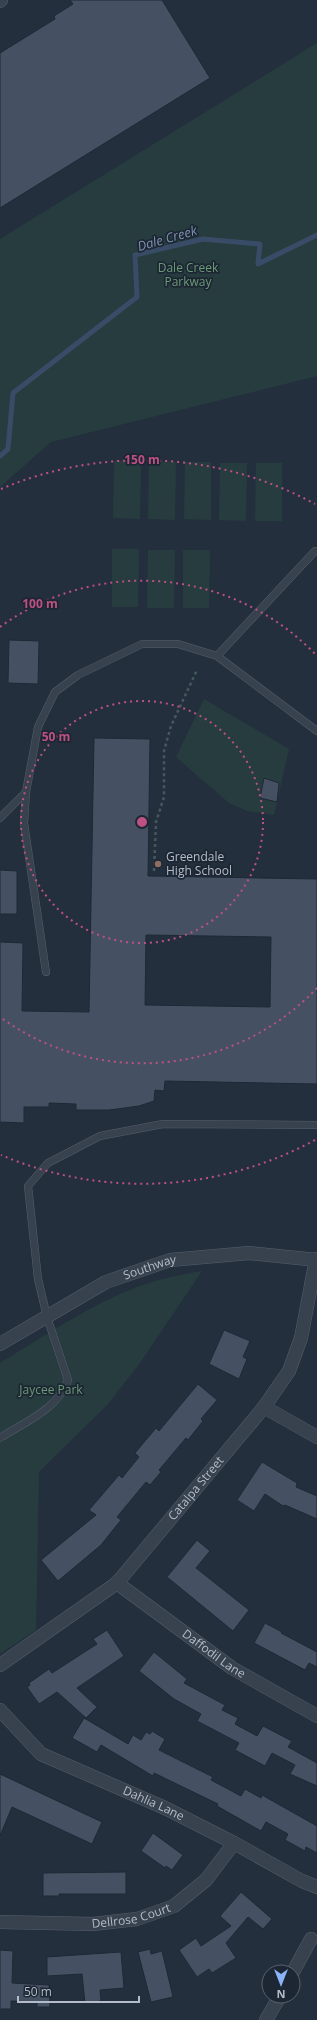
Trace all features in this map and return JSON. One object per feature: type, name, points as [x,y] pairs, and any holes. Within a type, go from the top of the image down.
[{"type":"street","name":"Southway","points":[[0,1344],[106,1282],[170,1260],[249,1253],[316,1260]]},
{"type":"street","name":"Catalpa Street","points":[[0,1665],[117,1583],[264,1407],[289,1371],[300,1338],[316,1260]]},
{"type":"street","points":[[264,1407],[317,1437]]},
{"type":"street","name":"Daffodil Lane","points":[[117,1583],[232,1668],[317,1716]]},
{"type":"street","name":"Dahlia Lane","points":[[0,1710],[41,1754],[165,1808],[234,1843],[302,1881],[317,1887]]},
{"type":"street","name":"Dellrose Court","points":[[0,1922],[93,1924],[137,1919],[174,1906],[196,1889],[206,1880],[234,1843]]},
{"type":"street","points":[[297,1964],[311,1939]]},
{"type":"street","points":[[266,2020],[275,2004]]},
{"type":"lane","points":[[217,656],[315,551],[317,551]]},
{"type":"lane","points":[[46,972],[24,823],[26,792],[38,727],[55,692],[78,675],[142,644],[178,644],[217,656],[317,731]]},
{"type":"lane","points":[[0,818],[26,792]]},
{"type":"lane","points":[[0,1438],[54,1404],[65,1391],[68,1380],[66,1369],[46,1317],[38,1279],[28,1186],[48,1163],[100,1136],[163,1124],[317,1126]]},
{"type":"path","points":[[154,871],[156,822],[164,798],[164,751],[172,726],[197,670]]},
{"type":"green space","name":"Dale Creek Parkway","points":[[317,43],[317,376],[51,442],[0,487],[0,239]]},
{"type":"green space","points":[[114,461],[141,461],[140,519],[113,518]]},
{"type":"green space","points":[[149,461],[176,462],[175,520],[148,519]]},
{"type":"green space","points":[[185,462],[211,462],[211,520],[184,519]]},
{"type":"green space","points":[[220,463],[247,463],[246,521],[219,520]]},
{"type":"green space","points":[[256,463],[282,463],[282,521],[255,521]]},
{"type":"green space","points":[[112,549],[139,549],[138,607],[112,607]]},
{"type":"green space","points":[[148,550],[175,550],[174,608],[147,608]]},
{"type":"green space","points":[[183,550],[210,550],[209,608],[183,608]]},
{"type":"green space","points":[[204,699],[289,749],[274,815],[247,811],[229,803],[176,757]]},
{"type":"green space","name":"Jaycee Park","points":[[202,1271],[140,1363],[108,1404],[39,1472],[36,1630],[0,1654],[0,1363],[101,1303],[137,1287]]},
{"type":"building","points":[[70,0],[162,0],[210,78],[0,208],[0,53],[55,19],[54,16],[73,4]]},
{"type":"building","points":[[9,640],[39,641],[38,684],[8,683]]},
{"type":"building","points":[[94,738],[150,739],[148,876],[317,879],[317,1084],[165,1081],[164,1091],[155,1090],[154,1101],[139,1106],[109,1110],[76,1110],[76,1104],[49,1103],[49,1107],[24,1107],[24,1123],[0,1122],[0,942],[23,943],[22,1011],[89,1012]],"holes":[[[146,935],[271,937],[270,1007],[145,1005]]]},
{"type":"building","points":[[264,778],[279,783],[277,802],[260,798]]},
{"type":"building","points":[[0,870],[17,871],[17,914],[0,914]]},
{"type":"building","points":[[224,1330],[250,1341],[243,1357],[247,1359],[239,1379],[209,1364]]},
{"type":"building","points":[[198,1384],[217,1400],[201,1419],[203,1421],[188,1440],[186,1438],[159,1470],[161,1472],[150,1485],[146,1482],[117,1517],[121,1520],[101,1545],[58,1581],[41,1560],[96,1515],[89,1510],[119,1475],[122,1478],[139,1457],[135,1453],[156,1428],[159,1431]]},
{"type":"building","points":[[262,1462],[297,1483],[296,1487],[317,1496],[317,1519],[285,1505],[283,1506],[265,1494],[254,1511],[237,1500]]},
{"type":"building","points":[[197,1540],[210,1551],[196,1568],[249,1610],[233,1631],[167,1577]]},
{"type":"building","points":[[265,1623],[317,1652],[317,1667],[309,1663],[305,1670],[254,1643]]},
{"type":"building","points":[[107,1630],[124,1656],[77,1688],[97,1707],[86,1718],[57,1692],[39,1704],[27,1687],[30,1685],[29,1683],[49,1669],[52,1673],[97,1644],[93,1639]]},
{"type":"building","points":[[154,1652],[187,1679],[184,1683],[225,1705],[222,1710],[238,1718],[235,1724],[257,1736],[263,1726],[292,1741],[288,1747],[317,1763],[317,1786],[290,1774],[295,1765],[272,1753],[265,1766],[235,1750],[239,1743],[197,1721],[201,1714],[174,1699],[139,1671]]},
{"type":"building","points":[[84,1718],[128,1744],[133,1735],[141,1740],[146,1732],[150,1734],[152,1731],[165,1739],[159,1750],[213,1777],[211,1780],[241,1796],[245,1789],[261,1798],[262,1795],[317,1826],[317,1853],[306,1847],[305,1851],[285,1840],[288,1834],[266,1822],[261,1831],[217,1806],[218,1804],[154,1773],[153,1776],[101,1745],[97,1752],[72,1738]]},
{"type":"building","points":[[0,1774],[102,1822],[92,1844],[12,1807],[0,1836]]},
{"type":"building","points":[[153,1833],[183,1855],[172,1870],[166,1866],[165,1868],[141,1851]]},
{"type":"building","points":[[126,1872],[126,1894],[59,1894],[59,1896],[43,1896],[43,1873]]},
{"type":"building","points":[[241,1892],[272,1919],[263,1929],[248,1917],[226,1943],[236,1958],[212,1973],[209,1969],[197,1977],[179,1950],[196,1938],[201,1946],[231,1926],[220,1916]]},
{"type":"building","points":[[150,1949],[151,1954],[162,1951],[173,1997],[151,2002],[138,1952]]},
{"type":"building","points":[[0,1950],[13,1951],[12,1983],[49,1985],[50,2007],[37,2007],[37,2002],[11,2001],[11,2009],[0,2009]]},
{"type":"building","points":[[121,1952],[124,1988],[100,1990],[101,2001],[85,2003],[82,1974],[47,1976],[47,1957]]},
{"type":"waterway","name":"Dale Creek","points":[[0,456],[8,449],[13,393],[137,297],[135,255],[203,239],[260,244],[258,264],[317,235]]},
{"type":"place","name":"Greendale High School","points":[[158,864]]}]
